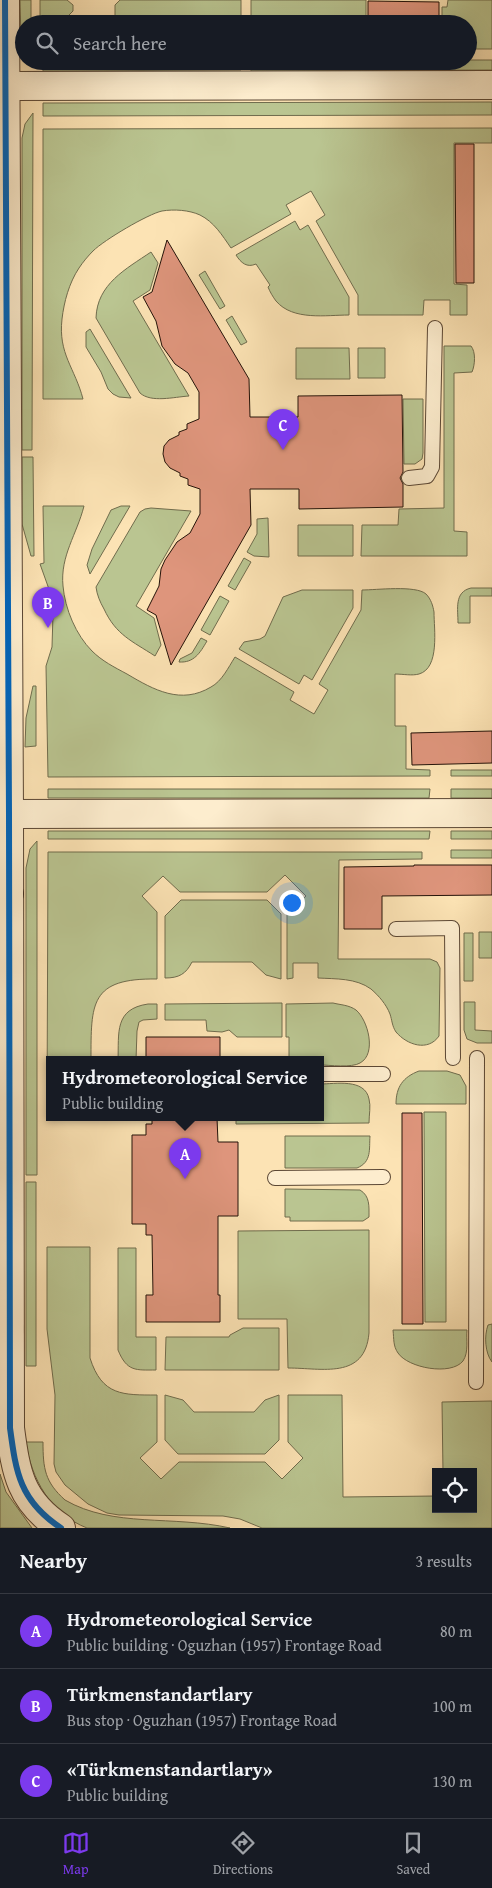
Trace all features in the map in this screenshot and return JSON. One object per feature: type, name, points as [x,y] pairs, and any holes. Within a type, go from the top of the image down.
[{"type":"street","points":[[5,0],[9,814],[5,903],[4,1325],[14,1463],[21,1485],[34,1504],[49,1520],[61,1528]]},
{"type":"street","points":[[6,86],[492,85]]},
{"type":"street","points":[[9,814],[492,813]]},
{"type":"lane","points":[[409,478],[427,476],[432,467],[434,328]]},
{"type":"lane","points":[[396,929],[452,928],[453,1058]]},
{"type":"lane","points":[[476,1382],[477,1058]]},
{"type":"lane","points":[[324,1074],[383,1074]]},
{"type":"lane","points":[[275,1178],[383,1178]]},
{"type":"green space","points":[[20,0],[31,0],[31,15],[20,15]]},
{"type":"green space","points":[[40,0],[67,0],[73,5],[73,11],[69,15],[40,15]]},
{"type":"green space","points":[[120,0],[241,0],[241,15],[115,15],[115,5]]},
{"type":"green space","points":[[251,0],[366,0],[366,15],[251,15]]},
{"type":"green space","points":[[448,0],[492,0],[492,49],[477,49],[477,15],[442,15],[442,7],[447,7]]},
{"type":"green space","points":[[477,60],[492,60],[492,70],[251,71],[477,70]]},
{"type":"green space","points":[[43,70],[241,70],[43,71]]},
{"type":"green space","points":[[492,102],[492,115],[43,116],[43,103]]},
{"type":"green space","points":[[33,113],[32,450],[22,450],[22,138],[25,124]]},
{"type":"green space","points":[[492,128],[492,143],[454,143],[454,284],[467,285],[467,315],[450,315],[450,300],[424,300],[423,315],[358,315],[358,295],[316,221],[325,215],[311,191],[286,205],[291,214],[231,248],[214,225],[200,215],[181,210],[162,211],[116,234],[93,251],[79,268],[72,280],[66,299],[61,331],[65,352],[83,399],[43,399],[43,129]]},
{"type":"green space","points":[[295,221],[300,230],[308,225],[349,297],[349,315],[310,316],[291,312],[276,301],[268,287],[270,285],[256,264],[244,264],[236,255]]},
{"type":"green space","points":[[151,252],[158,263],[150,290],[133,301],[189,396],[156,399],[140,393],[96,318],[101,296],[107,287],[123,271]]},
{"type":"green space","points":[[205,271],[225,306],[220,309],[199,275]]},
{"type":"green space","points":[[232,316],[247,342],[241,345],[226,320]]},
{"type":"green space","points":[[90,329],[131,398],[119,397],[108,389],[101,372],[86,347],[86,332]]},
{"type":"green space","points":[[444,346],[471,346],[474,355],[472,372],[454,373],[454,531],[467,532],[467,556],[361,556],[362,525],[398,525],[399,509],[444,508]]},
{"type":"green space","points":[[296,348],[349,348],[350,379],[296,379]]},
{"type":"green space","points":[[358,348],[385,348],[385,378],[358,378]]},
{"type":"green space","points":[[403,399],[423,399],[423,453],[422,459],[415,464],[404,464]]},
{"type":"green space","points":[[22,457],[33,457],[34,556],[31,556],[22,524]]},
{"type":"green space","points":[[43,506],[84,506],[66,555],[63,586],[66,604],[72,621],[86,645],[108,664],[147,685],[168,693],[189,695],[211,687],[222,678],[235,657],[294,692],[290,700],[314,714],[328,690],[319,684],[361,610],[362,590],[405,589],[421,591],[426,594],[434,612],[435,638],[433,656],[426,670],[419,674],[395,674],[395,726],[406,726],[406,769],[430,770],[430,776],[48,777],[46,666],[52,647],[53,614],[50,592],[40,564],[44,563]]},
{"type":"green space","points":[[121,506],[130,506],[90,574],[87,565],[92,549],[111,510]]},
{"type":"green space","points":[[151,508],[191,511],[136,606],[154,618],[161,645],[155,656],[125,637],[119,631],[101,604],[96,587],[140,512]]},
{"type":"green space","points":[[268,518],[269,557],[254,556],[247,552],[257,534],[257,519]]},
{"type":"green space","points":[[298,525],[353,525],[353,556],[298,556]]},
{"type":"green space","points":[[244,558],[251,562],[235,590],[228,586]]},
{"type":"green space","points":[[471,588],[492,588],[492,596],[470,596],[470,623],[458,623],[459,597]]},
{"type":"green space","points":[[302,590],[353,590],[353,608],[312,680],[304,675],[299,684],[239,649],[244,642],[260,639],[265,636],[283,597]]},
{"type":"green space","points":[[220,596],[229,601],[210,635],[201,630]]},
{"type":"green space","points":[[201,638],[207,641],[199,653],[189,661],[179,662],[180,659],[192,653]]},
{"type":"green space","points":[[33,686],[36,686],[36,746],[25,747],[26,718]]},
{"type":"green space","points":[[451,770],[492,770],[492,776],[451,776]]},
{"type":"green space","points":[[48,789],[430,789],[429,798],[48,798]]},
{"type":"green space","points":[[451,789],[492,789],[492,798],[451,798]]},
{"type":"green space","points":[[48,831],[430,831],[429,839],[48,839]]},
{"type":"green space","points":[[451,831],[492,831],[492,839],[451,839]]},
{"type":"green space","points":[[37,841],[37,1175],[26,1175],[26,868],[30,849]]},
{"type":"green space","points":[[451,850],[492,850],[492,858],[451,858]]},
{"type":"green space","points":[[48,852],[422,852],[422,859],[339,860],[338,959],[430,959],[437,962],[440,968],[439,1036],[429,1044],[418,1045],[401,1037],[396,1032],[386,1007],[379,997],[365,985],[339,979],[318,978],[318,963],[293,963],[293,978],[287,979],[287,914],[306,896],[285,875],[267,892],[180,892],[163,876],[142,896],[157,912],[157,979],[118,983],[107,989],[99,998],[94,1009],[92,1023],[91,1056],[47,1056]]},
{"type":"green space","points":[[181,900],[267,900],[281,914],[281,979],[266,975],[252,962],[192,962],[182,974],[165,978],[165,916]]},
{"type":"green space","points":[[479,932],[492,932],[492,958],[479,958]]},
{"type":"green space","points":[[464,933],[473,933],[473,981],[464,981]]},
{"type":"green space","points":[[464,1002],[475,1002],[475,1030],[492,1031],[492,1043],[477,1043],[467,1039],[464,1030]]},
{"type":"green space","points":[[282,1003],[282,1037],[237,1037],[229,1030],[222,1032],[207,1031],[206,1020],[165,1020],[165,1004]]},
{"type":"green space","points":[[333,1003],[356,1010],[364,1021],[369,1037],[368,1052],[365,1059],[356,1065],[324,1065],[324,1056],[289,1056],[289,1037],[286,1037],[286,1004]]},
{"type":"green space","points":[[157,1004],[157,1019],[139,1022],[136,1056],[118,1056],[121,1024],[129,1011],[137,1007]]},
{"type":"green space","points":[[419,1071],[447,1071],[460,1075],[466,1086],[466,1104],[396,1104],[397,1093],[402,1083],[409,1076]]},
{"type":"green space","points":[[324,1084],[356,1085],[366,1092],[370,1102],[369,1123],[236,1124],[236,1121],[324,1121]]},
{"type":"green space","points":[[424,1112],[446,1112],[446,1322],[425,1322]]},
{"type":"green space","points":[[285,1136],[370,1136],[369,1155],[365,1162],[357,1168],[285,1168]]},
{"type":"green space","points":[[26,1182],[36,1182],[36,1366],[26,1366]]},
{"type":"green space","points":[[285,1189],[360,1190],[367,1198],[369,1217],[363,1221],[290,1221],[290,1217],[285,1217]]},
{"type":"green space","points":[[369,1230],[369,1333],[366,1348],[351,1365],[340,1368],[288,1368],[287,1319],[238,1319],[238,1231]]},
{"type":"green space","points":[[47,1247],[90,1247],[90,1358],[101,1380],[115,1391],[134,1395],[157,1395],[157,1442],[140,1458],[161,1479],[179,1462],[265,1462],[282,1479],[303,1458],[288,1442],[288,1395],[342,1395],[343,1497],[432,1496],[432,1513],[477,1513],[477,1468],[443,1468],[442,1402],[492,1401],[492,1528],[262,1528],[240,1519],[223,1516],[119,1515],[107,1513],[88,1504],[65,1485],[56,1472],[54,1464],[55,1395],[47,1329]]},
{"type":"green space","points":[[118,1248],[136,1248],[136,1337],[156,1337],[156,1370],[143,1370],[129,1366],[118,1350]]},
{"type":"green space","points":[[492,1324],[492,1362],[488,1354],[486,1339],[488,1325]]},
{"type":"green space","points":[[243,1328],[279,1328],[279,1370],[165,1370],[166,1337],[229,1337]]},
{"type":"green space","points":[[393,1330],[467,1330],[465,1357],[457,1366],[440,1369],[411,1363],[396,1350]]},
{"type":"green space","points":[[165,1395],[183,1400],[194,1412],[254,1412],[265,1400],[279,1395],[279,1440],[265,1454],[178,1454],[165,1440]]},
{"type":"green space","points":[[26,1442],[43,1442],[46,1474],[49,1481],[65,1500],[84,1509],[123,1518],[209,1524],[230,1528],[87,1528],[63,1514],[45,1494],[33,1469]]},
{"type":"green space","points":[[0,1474],[6,1492],[32,1528],[0,1528]]},
{"type":"building","points":[[368,1],[439,2],[439,15],[368,15]]},
{"type":"building","points":[[455,144],[474,144],[474,283],[456,283]]},
{"type":"building","points":[[167,240],[249,379],[250,417],[298,417],[298,396],[402,395],[403,472],[400,478],[403,484],[403,507],[299,509],[299,489],[250,489],[251,525],[171,665],[156,615],[147,610],[159,586],[161,569],[165,560],[177,542],[190,533],[200,514],[200,489],[188,485],[188,479],[180,476],[180,473],[170,468],[165,462],[163,454],[164,446],[169,440],[179,435],[179,432],[187,429],[187,424],[199,419],[199,392],[188,373],[175,364],[162,346],[156,321],[143,297],[152,292]]},
{"type":"building","points":[[492,731],[492,763],[412,765],[411,733]]},
{"type":"building","points":[[492,865],[492,895],[382,896],[382,929],[344,929],[344,867]]},
{"type":"building","points":[[146,1037],[220,1037],[220,1056],[146,1056]]},
{"type":"building","points":[[402,1113],[422,1113],[423,1324],[402,1324]]},
{"type":"building","points":[[152,1121],[217,1121],[218,1142],[238,1142],[238,1216],[218,1216],[220,1322],[146,1322],[146,1295],[153,1295],[152,1235],[146,1235],[146,1224],[132,1224],[132,1135],[146,1135],[146,1124],[152,1124]]},
{"type":"transit line","points":[[5,0],[10,1428],[22,1485],[37,1507],[47,1518],[61,1528]]},
{"type":"place","name":"«Türkmenstandartlary»","points":[[283,450]]},
{"type":"place","name":"Türkmenstandartlary","points":[[48,628]]},
{"type":"place","name":"Hydrometeorological Service","points":[[185,1179]]}]
